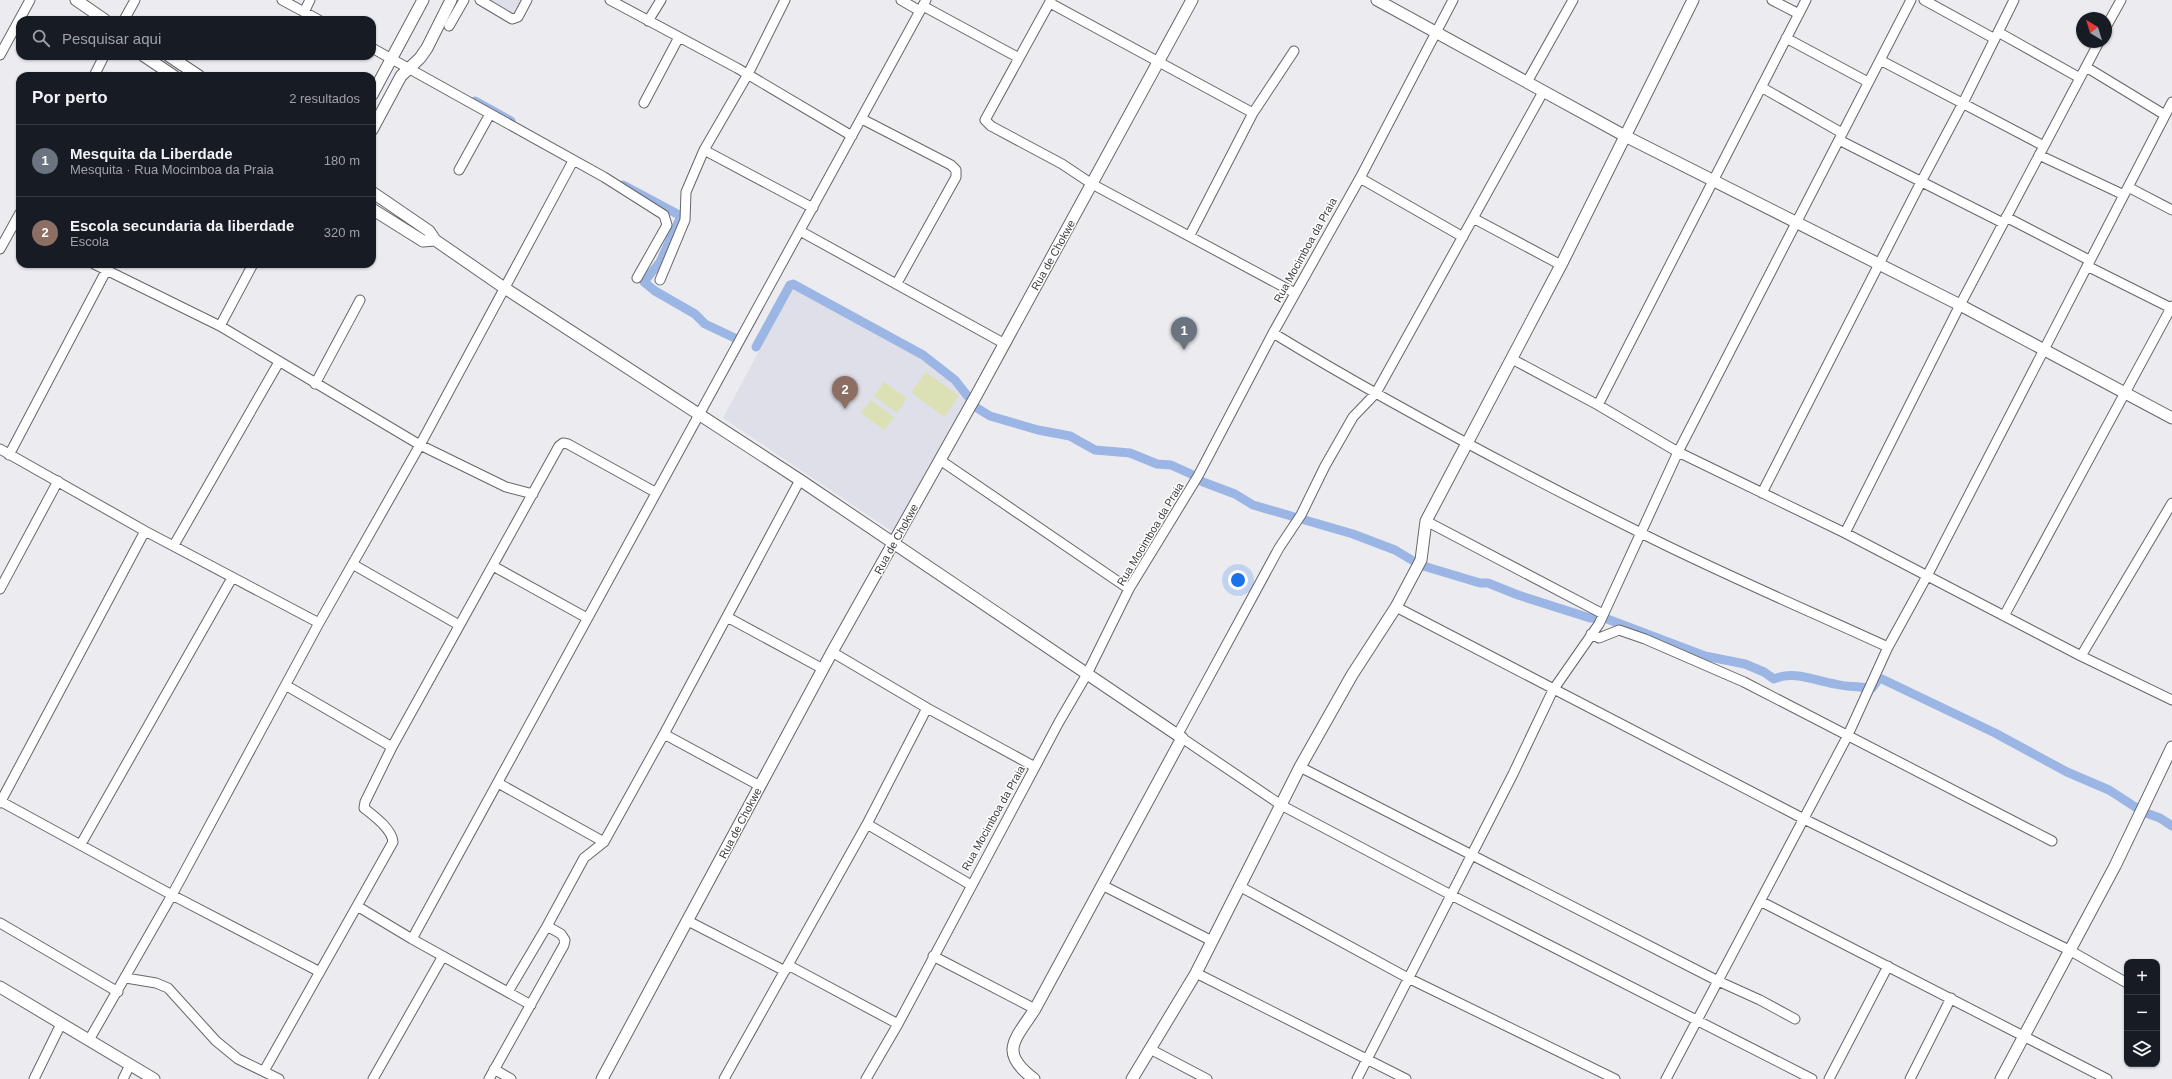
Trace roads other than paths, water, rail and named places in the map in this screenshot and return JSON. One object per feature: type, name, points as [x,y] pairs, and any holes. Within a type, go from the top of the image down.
[{"type":"street","points":[[21,16],[30,0]]},
{"type":"street","points":[[76,0],[99,16]]},
{"type":"street","points":[[126,16],[135,0]]},
{"type":"street","points":[[282,0],[312,16]]},
{"type":"street","points":[[304,12],[310,0]]},
{"type":"street","points":[[376,86],[423,0]]},
{"type":"street","points":[[376,123],[402,76],[408,68],[420,58],[427,48],[452,0]]},
{"type":"street","points":[[449,26],[464,0]]},
{"type":"street","points":[[480,0],[512,19],[518,16],[527,0]]},
{"type":"street","points":[[610,0],[748,74],[852,136]]},
{"type":"street","points":[[648,21],[661,0]]},
{"type":"street","points":[[660,280],[685,220],[686,192],[704,150],[748,74],[784,2],[774,0]]},
{"type":"street","points":[[901,0],[923,6],[1019,58]]},
{"type":"street","name":"Rua de Chokwe","points":[[602,1079],[832,652],[894,546],[1192,0]]},
{"type":"street","points":[[1377,0],[1625,136],[1796,224],[1960,305],[2172,418]]},
{"type":"street","name":"Rua Mocimboa da Praia","points":[[866,1079],[898,1024],[970,885],[1087,674],[1129,589],[1197,479],[1273,333],[1360,178],[1453,0]]},
{"type":"street","points":[[1527,82],[1573,0]]},
{"type":"street","points":[[1132,1079],[1196,972],[1300,767],[1352,675],[1396,608],[1421,560],[1426,521],[1561,265],[1693,0]]},
{"type":"street","points":[[1772,0],[1799,14]]},
{"type":"street","points":[[1598,405],[1806,0]]},
{"type":"street","points":[[1357,1079],[1368,1060],[1471,854],[1514,774],[1553,690],[1603,614],[1678,452],[1911,0]]},
{"type":"street","points":[[1924,0],[1997,35],[2080,78]]},
{"type":"street","points":[[1762,494],[1880,266],[2014,0]]},
{"type":"street","points":[[2112,16],[2121,0]]},
{"type":"street","points":[[1253,113],[1050,2],[985,120],[995,129],[1062,164],[1092,184],[1190,235],[1295,293]]},
{"type":"street","points":[[412,939],[655,492],[699,416],[923,6]]},
{"type":"street","points":[[1,50],[16,24]]},
{"type":"street","points":[[644,103],[679,37]]},
{"type":"street","points":[[1786,38],[1868,82]]},
{"type":"street","points":[[1845,534],[1960,305],[2096,48]]},
{"type":"street","points":[[376,50],[604,177],[664,215],[667,225],[637,278]]},
{"type":"street","points":[[1190,235],[1253,113],[1294,51]]},
{"type":"street","points":[[96,72],[102,60]]},
{"type":"street","points":[[150,60],[168,72]]},
{"type":"street","points":[[172,60],[182,71]]},
{"type":"street","points":[[1880,60],[2044,146]]},
{"type":"street","points":[[2086,67],[2165,115]]},
{"type":"street","points":[[1761,88],[1921,182],[2005,220],[2171,307],[2004,616]]},
{"type":"street","points":[[1034,1079],[1018,1066],[1014,1059],[1012,1046],[1035,1009],[1102,885],[1279,548],[1298,519],[1325,466],[1353,417],[1376,393],[1543,92]]},
{"type":"street","points":[[1666,1079],[1760,902],[1802,818],[1847,736],[1888,647],[1927,576],[2172,102]]},
{"type":"street","points":[[459,170],[490,114]]},
{"type":"street","points":[[862,119],[951,165],[956,170],[956,177],[897,283]]},
{"type":"street","points":[[704,150],[812,208]]},
{"type":"street","points":[[2039,155],[2172,210]]},
{"type":"street","points":[[88,1040],[118,992],[172,895],[287,686],[319,623],[354,565],[420,445],[503,287],[573,161]]},
{"type":"street","points":[[1360,178],[1463,237]]},
{"type":"street","points":[[376,195],[429,231],[435,240],[503,287],[699,416],[800,480],[894,546],[1281,805],[1451,895],[1697,1019],[1812,1079]]},
{"type":"street","points":[[376,211],[423,241],[435,240]]},
{"type":"street","points":[[1473,218],[1561,265]]},
{"type":"street","points":[[0,249],[16,223]]},
{"type":"street","points":[[800,231],[897,283],[1005,344]]},
{"type":"street","points":[[101,268],[220,326],[315,384],[420,445],[506,487],[533,494]]},
{"type":"street","points":[[220,326],[252,268]]},
{"type":"street","points":[[9,455],[106,271]]},
{"type":"street","points":[[315,384],[360,300]]},
{"type":"street","points":[[1273,333],[1467,444],[1640,533],[1888,647]]},
{"type":"street","points":[[1512,359],[1598,405],[1678,452],[1845,534],[2080,656],[2172,700]]},
{"type":"street","points":[[174,545],[279,362]]},
{"type":"street","points":[[264,1071],[393,842],[392,836],[388,831],[364,808],[365,802],[392,747],[459,625],[563,443],[568,444],[655,492]]},
{"type":"street","points":[[0,449],[145,531],[319,623]]},
{"type":"street","points":[[940,460],[1129,589]]},
{"type":"street","points":[[508,992],[547,926],[584,858],[604,842],[664,734],[800,480]]},
{"type":"street","points":[[0,589],[58,481]]},
{"type":"street","points":[[2080,656],[2172,503]]},
{"type":"street","points":[[1426,521],[1603,614]]},
{"type":"street","points":[[145,531],[0,802],[81,844],[172,895],[320,972]]},
{"type":"street","points":[[354,565],[459,625]]},
{"type":"street","points":[[493,566],[587,618]]},
{"type":"street","points":[[81,844],[232,578]]},
{"type":"street","points":[[1396,608],[1802,818],[2068,950],[2124,981]]},
{"type":"street","points":[[727,617],[823,669]]},
{"type":"street","points":[[1591,634],[1599,638],[1619,630],[1644,639],[1744,682],[2052,841]]},
{"type":"street","points":[[832,652],[927,708],[1035,767]]},
{"type":"street","points":[[287,686],[392,747]]},
{"type":"street","points":[[724,1079],[867,824],[927,708]]},
{"type":"street","points":[[664,734],[760,786]]},
{"type":"street","points":[[2001,1079],[2068,950],[2115,866],[2172,747]]},
{"type":"street","points":[[1300,767],[1795,1019]]},
{"type":"street","points":[[498,783],[604,842]]},
{"type":"street","points":[[867,824],[970,885]]},
{"type":"street","points":[[1102,885],[1212,941]]},
{"type":"street","points":[[1239,886],[1408,978],[1615,1079]]},
{"type":"street","points":[[1760,902],[1951,998],[2106,1079]]},
{"type":"street","points":[[357,906],[412,939],[531,1005]]},
{"type":"street","points":[[688,921],[787,968],[898,1024]]},
{"type":"street","points":[[0,923],[118,992]]},
{"type":"street","points":[[489,1079],[564,945],[565,940],[561,934],[547,926]]},
{"type":"street","points":[[373,1079],[443,956]]},
{"type":"street","points":[[933,956],[1035,1009]]},
{"type":"street","points":[[1829,1079],[1888,966]]},
{"type":"street","points":[[1196,972],[1406,1079]]},
{"type":"street","points":[[126,978],[156,983],[168,988],[216,1041],[238,1059],[279,1079]]},
{"type":"street","points":[[0,988],[154,1079]]},
{"type":"street","points":[[1910,1079],[1951,998]]},
{"type":"street","points":[[34,1079],[61,1024]]},
{"type":"street","points":[[1150,1049],[1207,1079]]},
{"type":"street","points":[[123,1079],[130,1065]]},
{"type":"street","points":[[494,1069],[511,1079]]},
{"type":"waterway","points":[[475,101],[511,121]]},
{"type":"waterway","points":[[623,185],[681,216],[660,262],[644,282],[655,291],[695,314],[705,324],[739,340]]},
{"type":"waterway","points":[[756,347],[790,285],[793,284],[923,355],[955,380],[977,408],[990,416],[1038,430],[1070,436],[1095,450],[1130,453],[1157,464],[1171,465],[1191,474],[1203,482],[1235,494],[1253,505],[1353,534],[1395,550],[1420,565],[1480,583],[1488,583],[1518,595],[1590,618],[1602,617],[1705,656],[1745,664],[1764,672],[1774,679],[1797,676],[1839,685],[1867,688]]},
{"type":"waterway","points":[[1872,688],[1878,680],[1882,679],[1995,733],[2067,772],[2109,790],[2143,812],[2160,818],[2172,826]]},
{"type":"place","name":"Mesquita da Liberdade","points":[[1184,350]]},
{"type":"place","name":"Escola secundaria da liberdade","points":[[845,409]]}]
